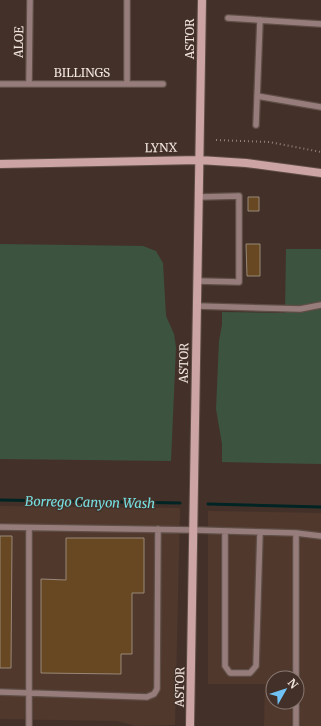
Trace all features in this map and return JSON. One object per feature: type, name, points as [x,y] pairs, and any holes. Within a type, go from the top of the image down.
[{"type":"street","name":"ASTOR","points":[[190,726],[195,510],[202,0]]},
{"type":"street","name":"LYNX","points":[[0,164],[199,160],[246,163],[321,173]]},
{"type":"lane","name":"ALOE","points":[[29,84],[30,0]]},
{"type":"lane","points":[[127,0],[127,84]]},
{"type":"lane","points":[[228,18],[321,24]]},
{"type":"lane","points":[[256,125],[260,20]]},
{"type":"lane","name":"BILLINGS","points":[[0,84],[163,84]]},
{"type":"lane","points":[[257,96],[321,107]]},
{"type":"lane","points":[[197,281],[239,282],[239,196],[199,197]]},
{"type":"lane","points":[[197,306],[300,309],[321,305]]},
{"type":"lane","points":[[0,527],[194,530],[296,533],[321,536]]},
{"type":"lane","points":[[29,528],[29,726]]},
{"type":"lane","points":[[0,692],[147,697],[154,694],[157,688],[158,529]]},
{"type":"lane","points":[[225,531],[226,666],[230,673],[250,673],[256,666],[260,532]]},
{"type":"lane","points":[[296,533],[296,670]]},
{"type":"lane","points":[[296,710],[296,726]]},
{"type":"path","points":[[216,140],[269,142],[321,152]]},
{"type":"shaded area","points":[[0,506],[180,508],[175,725],[136,726],[117,721],[0,719]]},
{"type":"shaded area","points":[[208,511],[321,513],[321,726],[264,726],[265,684],[208,684]]},
{"type":"green space","points":[[0,244],[143,246],[156,251],[163,263],[166,316],[174,334],[176,347],[171,461],[0,459]]},
{"type":"green space","points":[[286,249],[321,249],[321,464],[222,462],[222,444],[216,409],[219,341],[222,325],[222,312],[285,313]]},
{"type":"building","points":[[248,197],[259,197],[259,211],[248,211]]},
{"type":"building","points":[[246,244],[260,244],[260,276],[247,276]]},
{"type":"building","points":[[0,536],[12,536],[11,668],[0,668]]},
{"type":"building","points":[[66,538],[144,538],[144,593],[132,593],[132,654],[121,654],[121,674],[41,673],[41,579],[66,580]]},
{"type":"waterway","name":"Borrego Canyon Wash","points":[[0,500],[180,503]]},
{"type":"waterway","name":"Borrego Canyon Wash","points":[[208,504],[321,507]]}]
